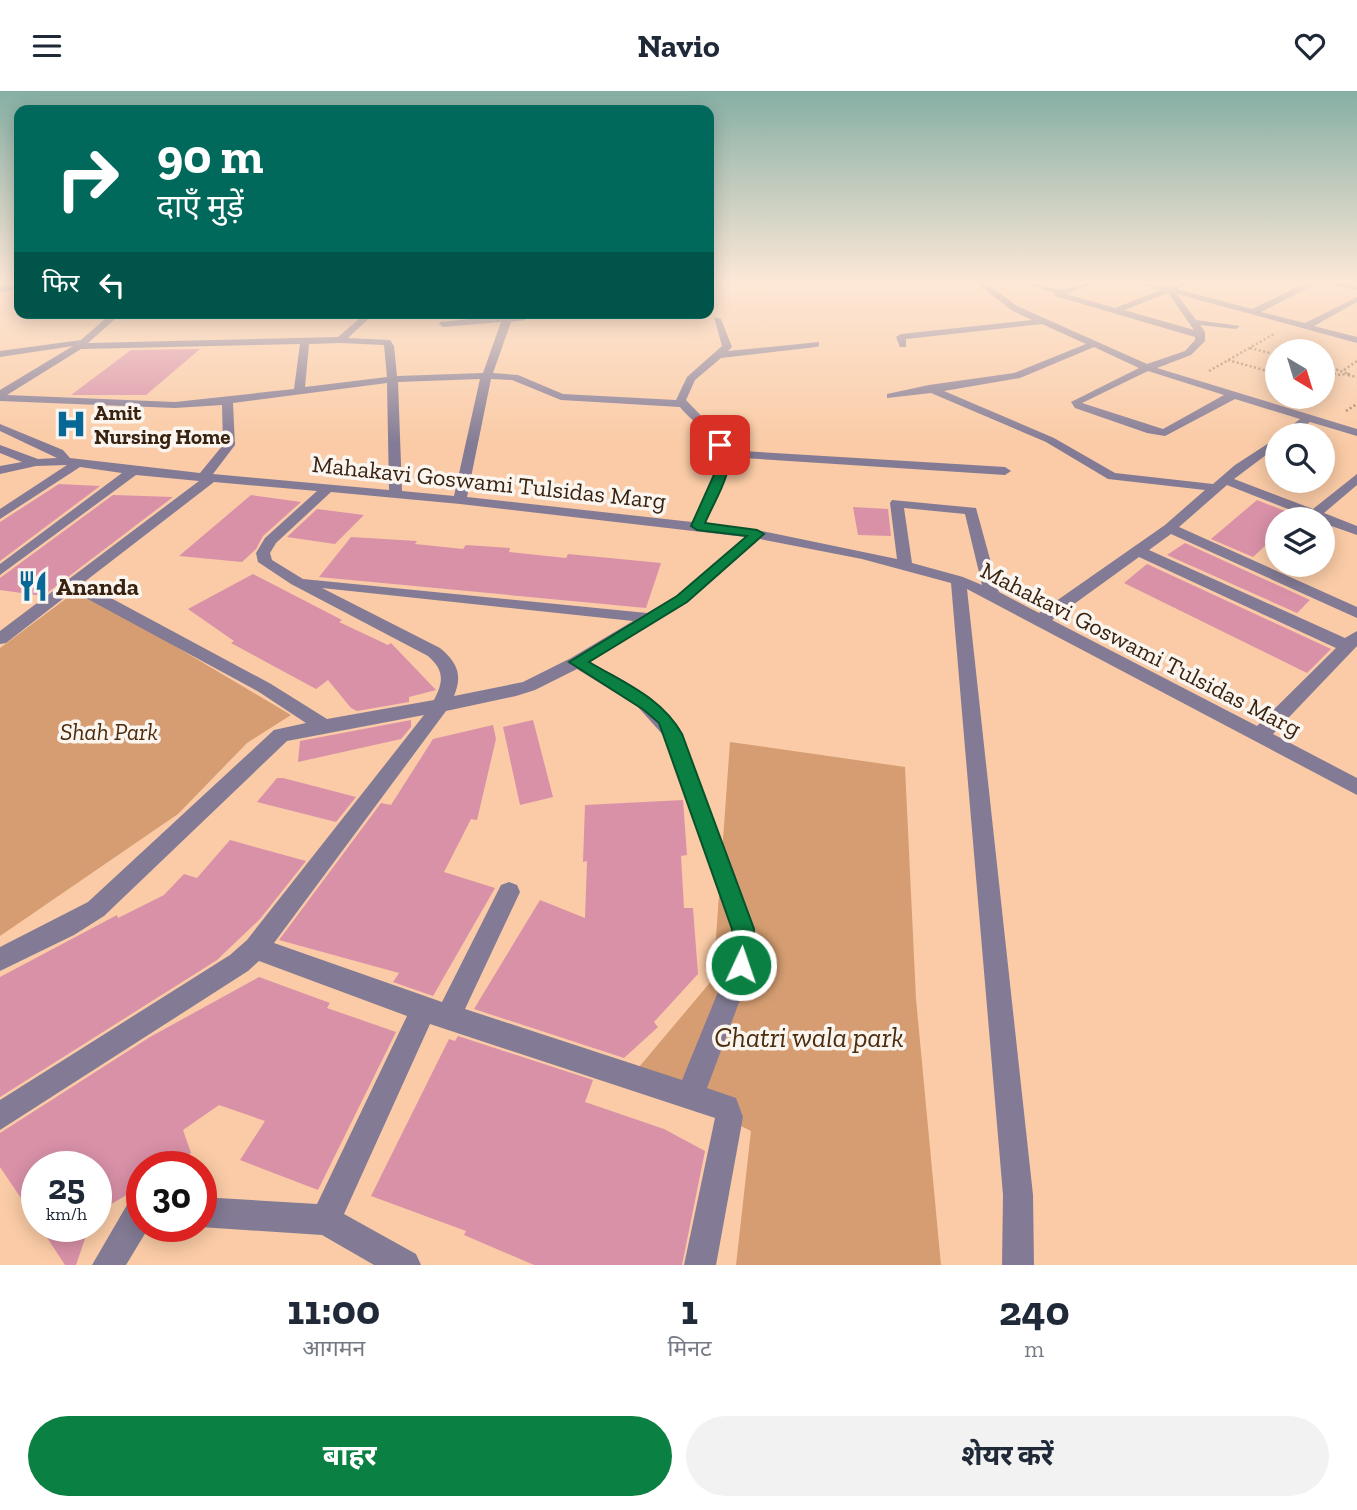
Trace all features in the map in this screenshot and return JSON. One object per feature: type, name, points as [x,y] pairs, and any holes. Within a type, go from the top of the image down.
[{"type":"street","points":[[0,397],[92,335]]},
{"type":"street","points":[[340,340],[346,335]]},
{"type":"street","points":[[460,500],[486,376],[502,335]]},
{"type":"street","points":[[697,526],[723,466],[724,453],[713,434],[683,404],[682,396],[691,379],[727,347],[724,335]]},
{"type":"street","points":[[903,345],[901,337],[921,335]]},
{"type":"street","points":[[1074,335],[1147,368],[1357,433]]},
{"type":"street","points":[[1200,335],[1200,341],[1188,353],[1147,368],[1076,402],[1079,406],[1151,431],[1165,433],[1233,395]]},
{"type":"street","points":[[1338,335],[1357,340]]},
{"type":"street","points":[[0,354],[82,344],[340,340],[387,342],[392,379],[396,496]]},
{"type":"street","points":[[299,391],[305,341]]},
{"type":"street","points":[[719,355],[816,344]]},
{"type":"street","points":[[891,395],[1016,376],[1094,344]]},
{"type":"street","points":[[0,397],[175,405],[227,401],[392,379],[486,376],[514,377],[561,397],[683,404]]},
{"type":"street","points":[[929,389],[1050,440],[1108,475],[1222,484],[1291,507]]},
{"type":"street","points":[[0,639],[207,478],[229,445],[227,401]]},
{"type":"street","points":[[1302,423],[1309,418]]},
{"type":"street","name":"Mahakavi Goswami Tulsidas Marg","points":[[0,427],[59,453],[72,462]]},
{"type":"street","name":"Mahakavi Goswami Tulsidas Marg","points":[[0,449],[37,463],[72,462],[133,471],[460,500],[697,526],[757,534],[905,566],[958,580],[1042,619],[1357,787]]},
{"type":"street","points":[[1042,619],[1170,528],[1265,450]]},
{"type":"street","points":[[724,453],[1005,471]]},
{"type":"street","points":[[0,515],[72,462]]},
{"type":"street","points":[[0,470],[37,463]]},
{"type":"street","points":[[0,571],[133,471]]},
{"type":"street","points":[[1324,507],[1357,478]]},
{"type":"street","points":[[0,1116],[239,963],[255,948],[356,819],[440,704],[451,675],[445,661],[434,652],[296,581],[265,562],[263,553],[270,541],[327,489]]},
{"type":"street","points":[[905,566],[897,503],[971,511],[992,595]]},
{"type":"street","points":[[1335,523],[1357,531]]},
{"type":"street","points":[[1170,528],[1357,613]]},
{"type":"street","points":[[0,959],[66,927],[96,909],[276,738],[322,725],[510,692],[529,686],[577,662],[682,599],[757,534]]},
{"type":"street","points":[[1139,551],[1352,641],[1260,735]]},
{"type":"street","points":[[958,580],[1018,1195],[1018,1265]]},
{"type":"street","points":[[296,581],[649,618]]},
{"type":"street","points":[[72,584],[265,688],[322,725]]},
{"type":"street","points":[[577,662],[650,706],[665,719],[673,734],[743,929],[741,965],[689,1098]]},
{"type":"street","points":[[325,1220],[436,1013],[509,892]]},
{"type":"street","points":[[255,948],[436,1013],[726,1108],[729,1114],[700,1265]]},
{"type":"street","points":[[217,1213],[325,1220],[405,1265]]},
{"type":"street","points":[[108,1265],[126,1235]]},
{"type":"path","points":[[1265,352],[1250,348],[1227,360],[1265,370]]},
{"type":"path","points":[[1343,370],[1357,361]]},
{"type":"path","points":[[1335,369],[1343,370],[1349,375]]},
{"type":"path","points":[[1335,375],[1357,377]]},
{"type":"green space","name":"Shah Park","points":[[79,589],[291,715],[247,743],[178,814],[0,936],[0,648]]},
{"type":"green space","name":"Chatri wala park","points":[[730,742],[905,767],[916,999],[941,1265],[736,1265],[751,1131],[634,1073],[713,979]]},
{"type":"building","points":[[200,349],[146,395],[71,395],[131,350]]},
{"type":"building","points":[[59,484],[100,486],[0,561],[0,522]]},
{"type":"building","points":[[113,495],[173,497],[43,596],[0,590],[0,578]]},
{"type":"building","points":[[251,495],[301,502],[263,536],[256,549],[242,562],[179,556]]},
{"type":"building","points":[[1257,500],[1275,507],[1265,507],[1265,546],[1253,557],[1211,539]]},
{"type":"building","points":[[853,507],[888,509],[891,536],[858,535]]},
{"type":"building","points":[[317,509],[364,515],[335,544],[287,537]]},
{"type":"building","points":[[351,537],[417,541],[415,544],[463,549],[466,545],[510,548],[509,552],[566,558],[568,554],[661,563],[646,608],[319,577]]},
{"type":"building","points":[[1185,543],[1310,600],[1297,613],[1167,555]]},
{"type":"building","points":[[1147,564],[1331,649],[1307,673],[1124,583]]},
{"type":"building","points":[[253,574],[342,620],[339,622],[388,645],[391,643],[436,690],[409,697],[409,702],[357,711],[351,708],[328,680],[316,689],[231,643],[234,641],[188,609]]},
{"type":"building","points":[[411,720],[411,727],[401,739],[298,762],[300,741]]},
{"type":"building","points":[[533,720],[553,797],[520,805],[503,727]]},
{"type":"building","points":[[493,725],[496,739],[477,820],[471,819],[444,872],[495,888],[433,996],[393,982],[399,973],[279,940],[381,803],[391,805],[433,739]]},
{"type":"building","points":[[277,778],[356,797],[336,822],[257,802]]},
{"type":"building","points":[[683,800],[687,855],[681,856],[684,908],[693,908],[698,974],[654,1022],[658,1027],[624,1058],[474,1009],[540,900],[585,918],[585,805]]},
{"type":"building","points":[[230,840],[306,861],[260,919],[217,960],[0,1097],[0,977],[117,915],[118,918],[164,895],[184,874],[197,878]]},
{"type":"building","points":[[259,977],[330,1003],[327,1008],[396,1032],[318,1190],[240,1160],[265,1121],[219,1105],[183,1130],[190,1151],[126,1151],[126,1195],[112,1204],[112,1151],[21,1151],[21,1198],[0,1167],[0,1133],[150,1037]]},
{"type":"building","points":[[458,1036],[593,1080],[585,1102],[664,1129],[705,1151],[682,1265],[534,1265],[464,1235],[466,1231],[371,1196],[449,1039],[455,1041]]},
{"type":"building","points":[[50,1242],[84,1242],[76,1265],[65,1265]]},
{"type":"place","name":"Amit Nursing Home","points":[[71,424]]},
{"type":"place","name":"Ananda","points":[[33,586]]},
{"type":"route","points":[[720,445],[724,453],[723,466],[697,526],[757,534],[682,599],[577,662],[650,706],[665,719],[673,734],[743,929],[741,965]]}]
